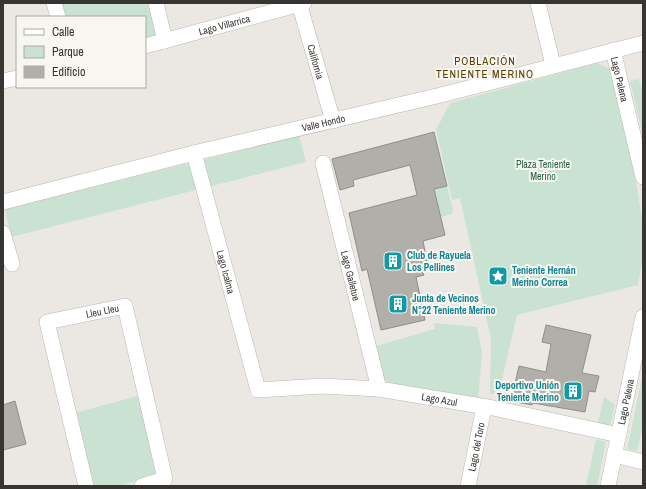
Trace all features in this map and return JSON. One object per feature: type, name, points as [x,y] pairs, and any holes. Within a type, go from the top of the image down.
[{"type":"street","points":[[54,3],[58,16]]},
{"type":"street","points":[[156,3],[165,41]]},
{"type":"street","name":"Lago Villarrica","points":[[146,46],[300,3]]},
{"type":"street","name":"California","points":[[300,3],[333,121]]},
{"type":"street","points":[[538,3],[553,65]]},
{"type":"street","name":"Valle Hondo","points":[[3,202],[194,153],[333,121],[643,43]]},
{"type":"street","name":"Lago Palena","points":[[613,50],[643,177]]},
{"type":"street","points":[[3,81],[16,78]]},
{"type":"street","name":"Lago Icalma","points":[[194,153],[258,390]]},
{"type":"street","name":"Lago Galletue","points":[[323,163],[380,389]]},
{"type":"street","points":[[3,233],[12,264]]},
{"type":"street","name":"Lleu Lleu","points":[[86,486],[47,322],[125,306],[165,479],[142,486]]},
{"type":"street","name":"Lago Palena","points":[[608,486],[641,336],[643,317]]},
{"type":"street","name":"Lago Azul","points":[[258,390],[322,386],[380,389],[484,407],[619,435]]},
{"type":"street","name":"Lago del Toro","points":[[468,486],[484,407]]},
{"type":"street","points":[[614,455],[643,462]]},
{"type":"green space","points":[[61,3],[150,3],[158,37],[146,40],[146,16],[64,16]]},
{"type":"green space","name":"Plaza Teniente Merino","points":[[597,63],[610,69],[630,151],[638,192],[643,239],[638,285],[517,315],[499,393],[490,394],[491,339],[460,198],[452,200],[436,130],[450,103]]},
{"type":"green space","points":[[639,79],[643,96],[643,137],[630,81]]},
{"type":"green space","points":[[299,136],[306,162],[11,237],[5,209]]},
{"type":"green space","points":[[447,186],[453,210],[452,214],[441,217],[434,189]]},
{"type":"green space","points":[[434,323],[477,327],[482,353],[478,402],[384,384],[376,346],[435,329]]},
{"type":"green space","points":[[643,373],[643,424],[637,451],[627,449]]},
{"type":"green space","points":[[142,395],[158,474],[120,486],[91,486],[74,413]]},
{"type":"green space","points":[[604,397],[615,405],[610,426],[598,423]]},
{"type":"green space","points":[[596,439],[606,442],[597,486],[586,486]]},
{"type":"building","points":[[434,132],[447,186],[434,189],[445,235],[423,241],[428,267],[421,269],[424,275],[416,277],[425,320],[381,330],[367,269],[362,271],[349,213],[417,195],[410,165],[353,180],[354,186],[340,190],[332,159]]},
{"type":"building","points":[[546,325],[591,335],[582,373],[599,376],[595,392],[589,391],[585,412],[533,403],[532,405],[511,401],[519,366],[546,372],[551,344],[542,342]]},
{"type":"building","points":[[15,401],[26,444],[3,450],[3,405]]},
{"type":"place","name":"Club de Rayuela Los Pellines","points":[[393,261]]},
{"type":"place","name":"Teniente Hernán Merino Correa","points":[[498,276]]},
{"type":"place","name":"Junta de Vecinos N°22 Teniente Merino","points":[[398,304]]},
{"type":"place","name":"Deportivo Unión Teniente Merino","points":[[573,391]]},
{"type":"district","name":"POBLACIÓN TENIENTE MERINO","points":[[485,67]]}]
